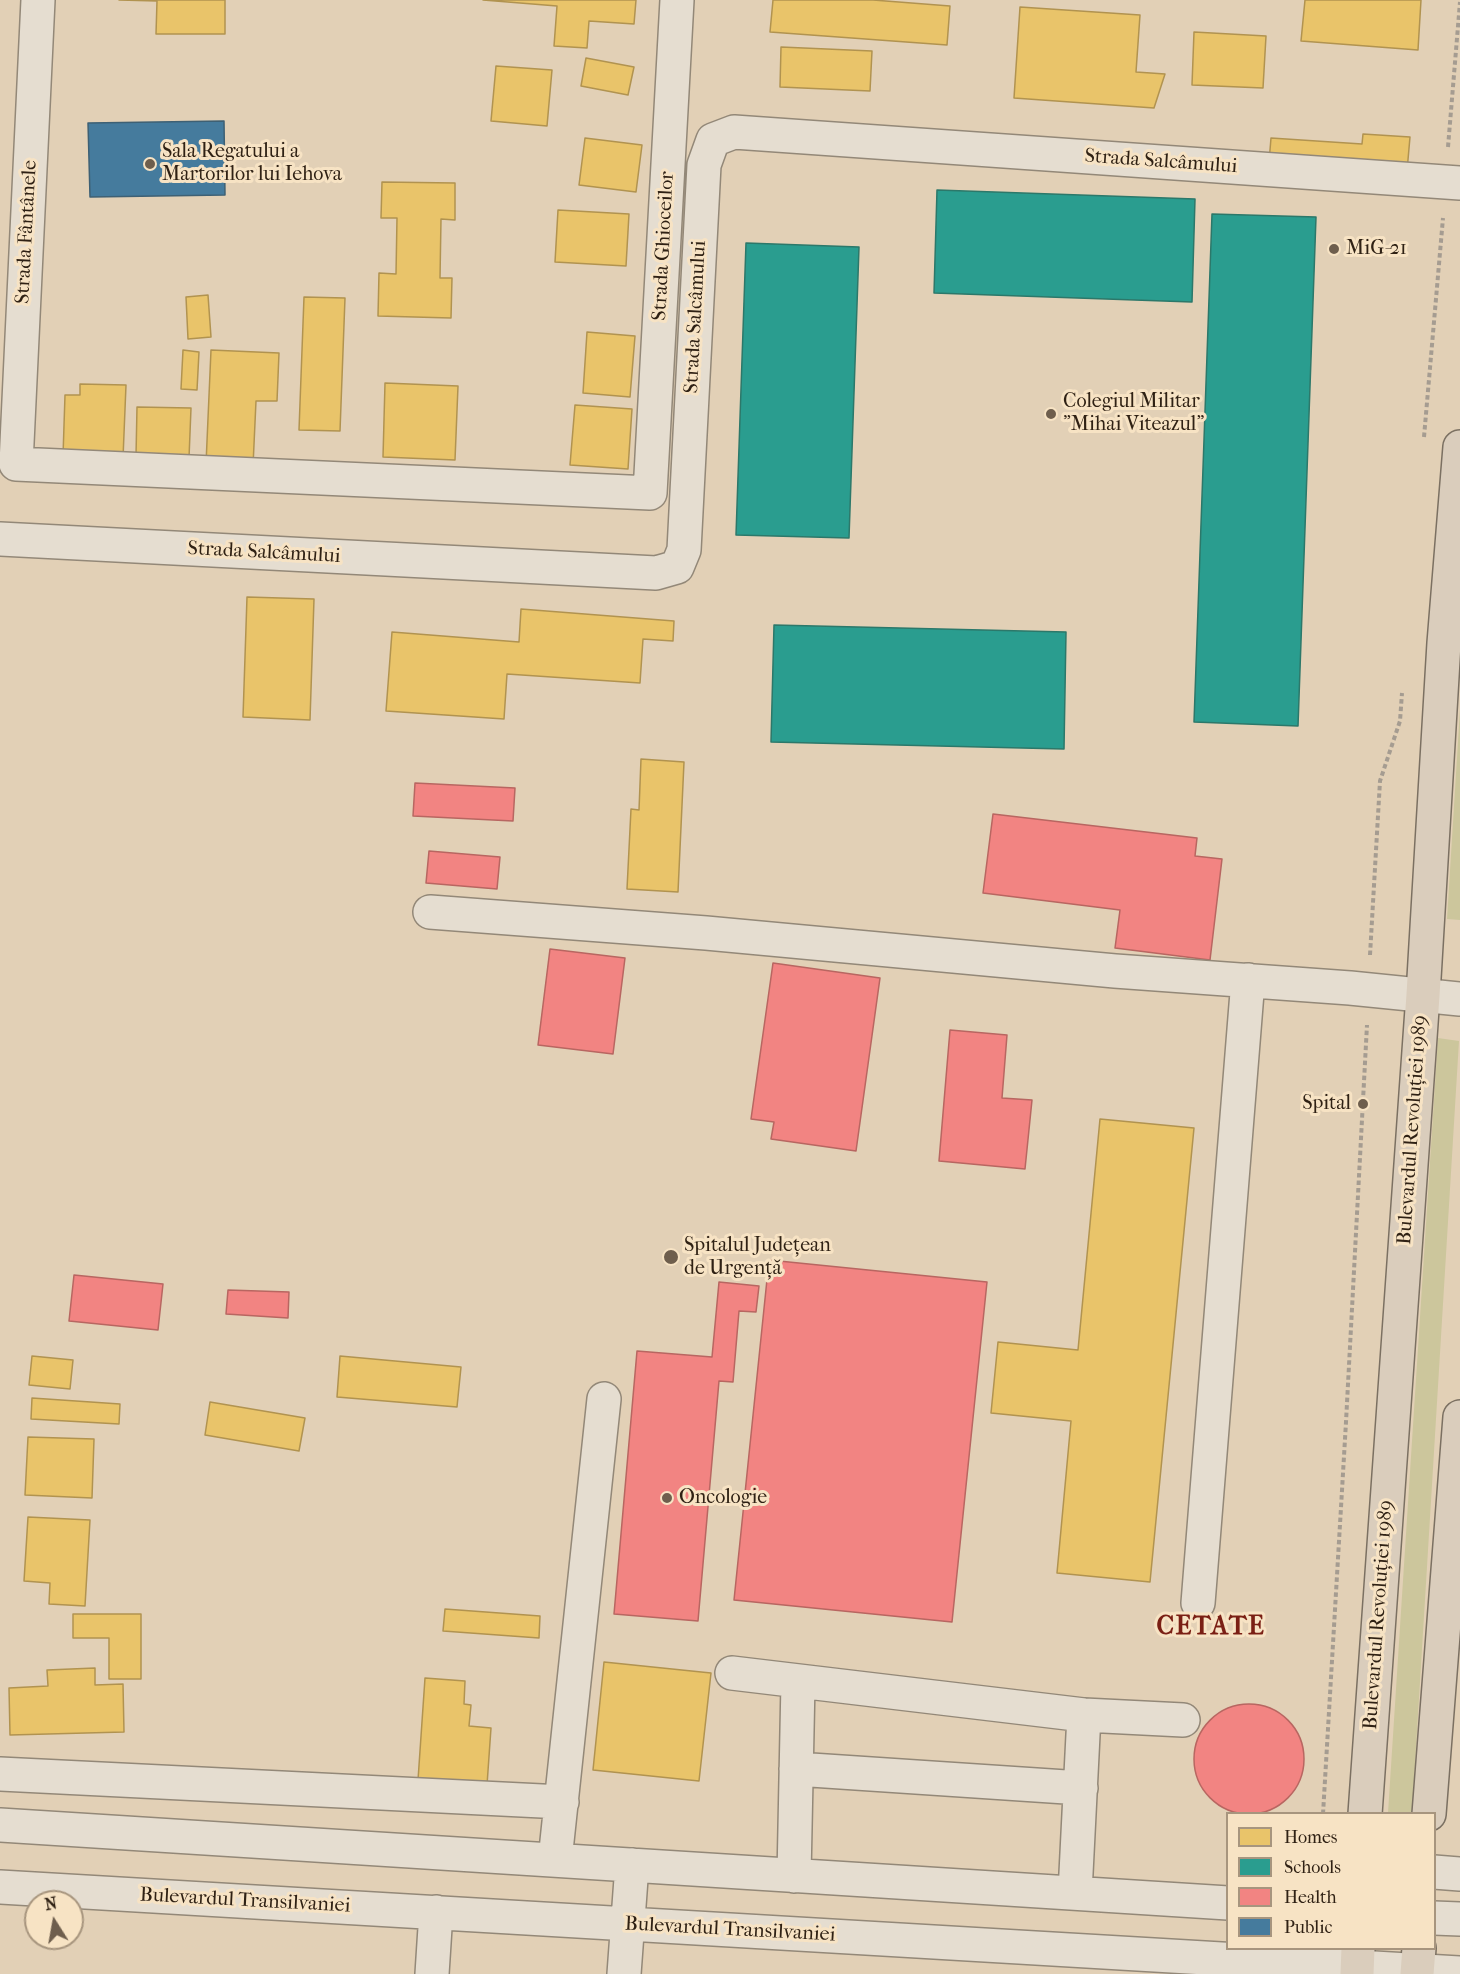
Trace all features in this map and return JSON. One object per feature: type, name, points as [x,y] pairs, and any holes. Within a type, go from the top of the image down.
[{"type":"main road","name":"Bulevardul Revoluției 1989","points":[[1365,1812],[1423,995],[1444,644],[1460,447]]},
{"type":"main road","points":[[1429,1812],[1460,1417]]},
{"type":"street","name":"Strada Fântânele","points":[[38,0],[16,464],[650,492]]},
{"type":"street","name":"Strada Ghioceilor","points":[[650,492],[677,0]]},
{"type":"street","name":"Strada Salcâmului","points":[[0,539],[656,573],[677,567],[684,550],[704,165],[712,140],[734,132],[1453,182]]},
{"type":"street","points":[[430,912],[705,933],[1115,971],[1460,999]]},
{"type":"street","points":[[1198,1603],[1248,980]]},
{"type":"street","points":[[555,1860],[604,1399]]},
{"type":"street","points":[[732,1673],[1084,1714],[1183,1720]]},
{"type":"street","points":[[794,1876],[798,1682]]},
{"type":"street","points":[[1075,1893],[1084,1714]]},
{"type":"street","points":[[796,1769],[1081,1788]]},
{"type":"street","points":[[0,1774],[562,1802]]},
{"type":"street","points":[[0,1825],[1226,1903]]},
{"type":"street","points":[[624,1974],[632,1865]]},
{"type":"street","points":[[1436,1872],[1460,1874]]},
{"type":"street","name":"Bulevardul Transilvaniei","points":[[0,1887],[628,1924],[1357,1963],[1418,1964],[1460,1973]]},
{"type":"street","points":[[432,1974],[436,1912]]},
{"type":"street","points":[[1436,1918],[1460,1919]]},
{"type":"path","points":[[1423,448],[1453,182],[1460,2]]},
{"type":"path","points":[[1323,1812],[1380,781],[1400,721],[1402,685]]},
{"type":"shaded area","points":[[1460,709],[1460,920],[1447,919]]},
{"type":"shaded area","points":[[1438,1038],[1459,1041],[1412,1812],[1388,1812]]},
{"type":"building: Homes","points":[[119,0],[225,0],[225,34],[156,34],[157,1]]},
{"type":"building: Homes","points":[[483,0],[636,0],[634,24],[589,21],[587,48],[554,46],[557,6]]},
{"type":"building: Homes","points":[[773,0],[873,0],[950,6],[947,45],[770,32]]},
{"type":"building: Homes","points":[[1305,0],[1421,0],[1418,50],[1301,41]]},
{"type":"building: Homes","points":[[1020,7],[1140,15],[1136,72],[1165,74],[1154,108],[1014,98]]},
{"type":"building: Homes","points":[[1194,32],[1266,36],[1263,88],[1192,85]]},
{"type":"building: Homes","points":[[781,47],[872,51],[870,91],[780,87]]},
{"type":"building: Homes","points":[[586,58],[634,67],[628,95],[581,86]]},
{"type":"building: Homes","points":[[496,66],[552,70],[547,126],[491,121]]},
{"type":"building: Homes","points":[[1363,134],[1410,137],[1407,171],[1269,162],[1271,138],[1362,144]]},
{"type":"building: Homes","points":[[585,138],[642,145],[636,192],[579,185]]},
{"type":"building: Homes","points":[[382,182],[455,183],[455,220],[441,219],[440,278],[452,278],[451,318],[378,316],[379,273],[396,274],[397,218],[381,218]]},
{"type":"building: Homes","points":[[558,210],[629,214],[626,266],[555,262]]},
{"type":"building: Homes","points":[[208,295],[211,337],[188,339],[186,297]]},
{"type":"building: Homes","points":[[304,297],[345,298],[340,431],[299,430]]},
{"type":"building: Homes","points":[[587,332],[635,336],[630,397],[583,393]]},
{"type":"building: Homes","points":[[183,350],[199,352],[197,390],[181,389]]},
{"type":"building: Homes","points":[[211,350],[279,353],[277,401],[256,401],[253,466],[206,464]]},
{"type":"building: Homes","points":[[385,383],[458,386],[455,460],[383,457]]},
{"type":"building: Homes","points":[[80,384],[126,385],[123,458],[63,456],[65,395],[80,395]]},
{"type":"building: Homes","points":[[575,405],[632,409],[628,469],[570,465]]},
{"type":"building: Homes","points":[[137,407],[191,408],[189,458],[136,456]]},
{"type":"building: Homes","points":[[247,597],[314,599],[310,720],[243,717]]},
{"type":"building: Homes","points":[[521,609],[674,621],[673,641],[643,639],[640,683],[507,674],[504,719],[386,711],[392,632],[519,642]]},
{"type":"building: Homes","points":[[641,759],[684,762],[678,892],[627,889],[631,809],[639,810]]},
{"type":"building: Homes","points":[[1100,1119],[1194,1128],[1150,1582],[1057,1573],[1071,1421],[991,1413],[998,1342],[1078,1350]]},
{"type":"building: Homes","points":[[32,1356],[73,1360],[70,1389],[29,1385]]},
{"type":"building: Homes","points":[[340,1356],[461,1367],[457,1407],[337,1397]]},
{"type":"building: Homes","points":[[32,1398],[120,1404],[119,1424],[31,1419]]},
{"type":"building: Homes","points":[[210,1402],[305,1418],[299,1451],[205,1435]]},
{"type":"building: Homes","points":[[28,1437],[94,1439],[92,1498],[25,1495]]},
{"type":"building: Homes","points":[[28,1517],[90,1520],[85,1606],[49,1604],[50,1583],[24,1581]]},
{"type":"building: Homes","points":[[445,1609],[540,1616],[539,1638],[443,1631]]},
{"type":"building: Homes","points":[[73,1614],[141,1614],[141,1679],[109,1679],[109,1638],[73,1638]]},
{"type":"building: Homes","points":[[604,1662],[711,1673],[699,1781],[593,1770]]},
{"type":"building: Homes","points":[[95,1668],[95,1685],[123,1684],[124,1732],[10,1735],[9,1688],[48,1686],[47,1670]]},
{"type":"building: Homes","points":[[425,1678],[465,1681],[464,1704],[471,1705],[469,1726],[491,1728],[487,1785],[418,1780]]},
{"type":"building: Schools","points":[[937,190],[1195,199],[1192,302],[934,293]]},
{"type":"building: Schools","points":[[1212,214],[1316,217],[1298,726],[1194,722]]},
{"type":"building: Schools","points":[[746,243],[859,247],[849,538],[736,535]]},
{"type":"building: Schools","points":[[774,625],[1066,632],[1064,749],[771,742]]},
{"type":"building: Health","points":[[415,783],[515,788],[513,821],[413,816]]},
{"type":"building: Health","points":[[993,814],[1197,838],[1195,856],[1222,859],[1210,960],[1115,948],[1120,910],[983,893]]},
{"type":"building: Health","points":[[429,851],[500,857],[497,889],[426,883]]},
{"type":"building: Health","points":[[550,949],[625,958],[613,1054],[538,1045]]},
{"type":"building: Health","points":[[773,963],[880,978],[856,1151],[771,1139],[774,1122],[751,1119]]},
{"type":"building: Health","points":[[950,1030],[1007,1035],[1002,1098],[1032,1100],[1025,1169],[939,1161]]},
{"type":"building: Health","points":[[769,1260],[987,1282],[952,1622],[734,1600]]},
{"type":"building: Health","points":[[74,1275],[163,1284],[158,1330],[69,1321]]},
{"type":"building: Health","name":"Oncologie","points":[[719,1282],[759,1286],[756,1312],[739,1311],[733,1382],[719,1381],[698,1621],[614,1614],[637,1351],[712,1357]]},
{"type":"building: Health","points":[[228,1290],[289,1292],[288,1318],[226,1314]]},
{"type":"building: Health","points":[[1238,1705],[1260,1705],[1280,1713],[1295,1728],[1303,1748],[1303,1770],[1295,1790],[1280,1805],[1263,1812],[1235,1812],[1218,1805],[1203,1790],[1195,1770],[1195,1748],[1203,1728],[1218,1713]]},
{"type":"building: Public","points":[[224,121],[225,195],[90,197],[88,123]]},
{"type":"place","name":"Sala Regatului a Martorilor lui Iehova","points":[[150,164]]},
{"type":"place","name":"MiG-21","points":[[1334,249]]},
{"type":"place","name":"Colegiul Militar \"Mihai Viteazul\"","points":[[1051,414]]},
{"type":"place","name":"Spital","points":[[1363,1104]]},
{"type":"place","name":"Spitalul Județean de Urgență","points":[[671,1257]]},
{"type":"place","name":"Oncologie","points":[[667,1498]]},
{"type":"district","name":"CETATE","points":[[1211,1628]]}]
